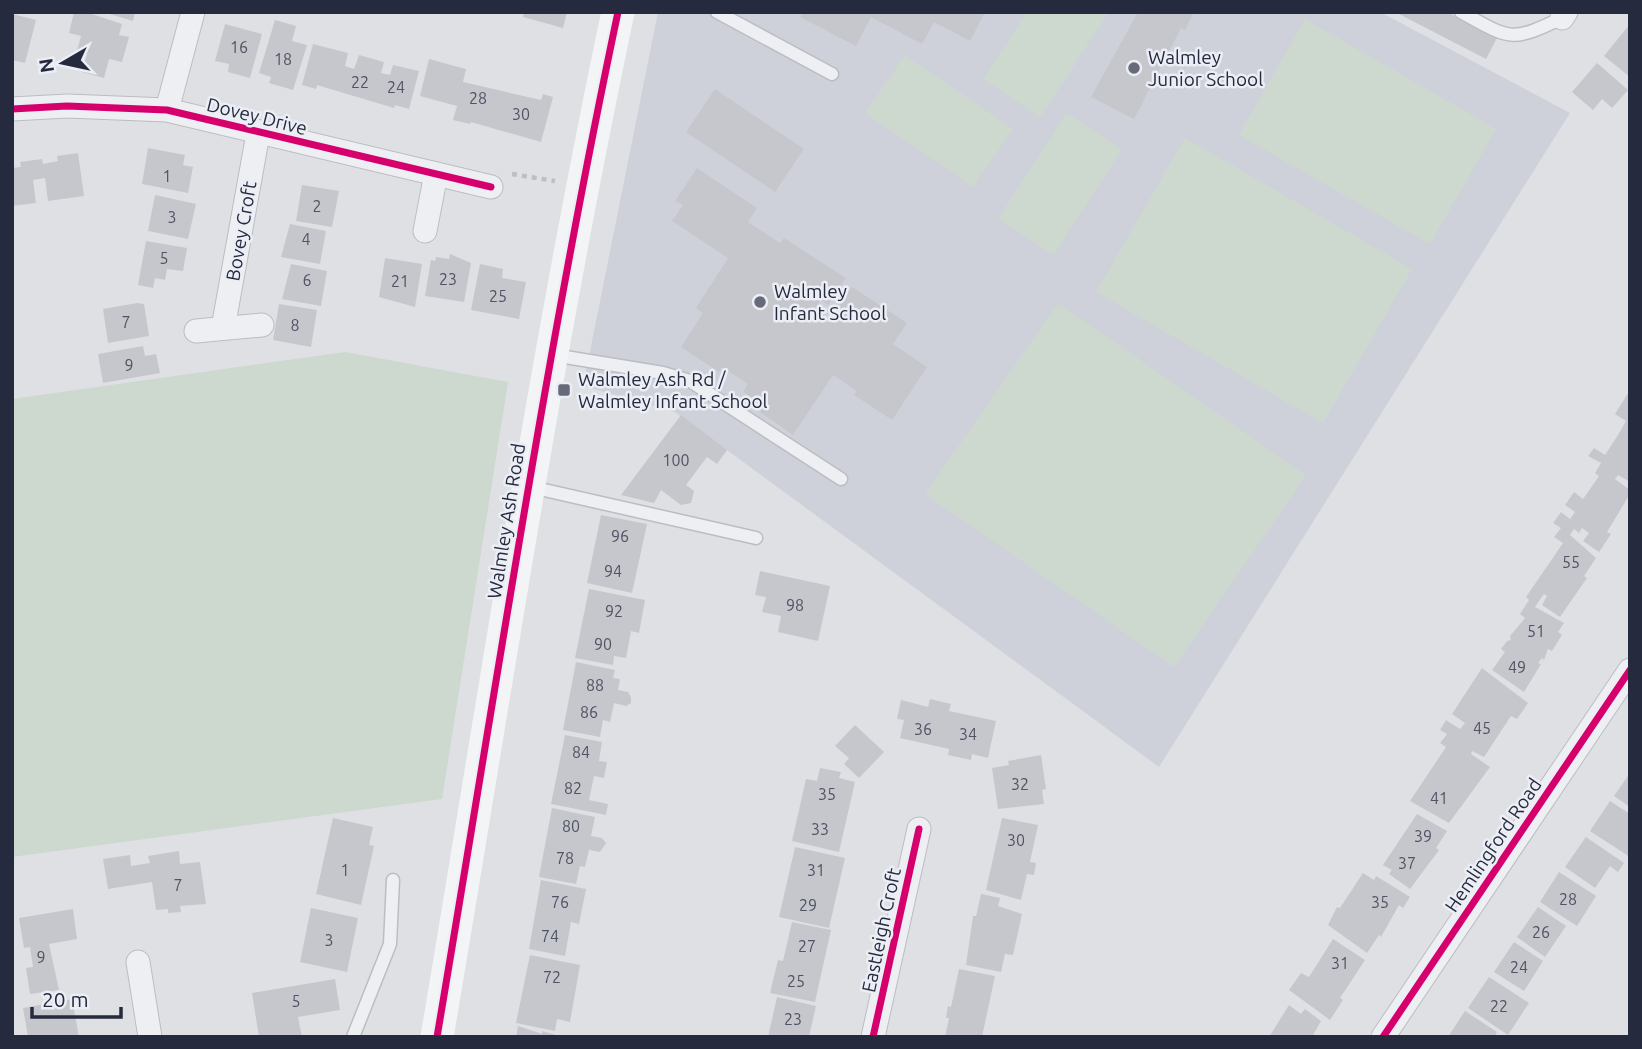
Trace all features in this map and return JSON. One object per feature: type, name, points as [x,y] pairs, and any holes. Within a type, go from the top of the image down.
[{"type":"street","points":[[167,110],[193,12]]},
{"type":"street","name":"Walmley Ash Road","points":[[437,1037],[550,355],[575,214],[618,12]]},
{"type":"street","name":"Dovey Drive","points":[[12,109],[67,106],[167,110],[258,134],[491,187]]},
{"type":"street","name":"Bovey Croft","points":[[223,328],[258,134]]},
{"type":"street","points":[[425,231],[436,174]]},
{"type":"street","points":[[196,331],[262,325]]},
{"type":"street","name":"Hemlingford Road","points":[[1383,1037],[1630,670]]},
{"type":"street","name":"Eastleigh Croft","points":[[873,1037],[919,830]]},
{"type":"street","points":[[138,962],[150,1037]]},
{"type":"lane","points":[[717,12],[832,74]]},
{"type":"lane","points":[[1461,12],[1502,35],[1519,37],[1564,15]]},
{"type":"lane","points":[[550,355],[663,373],[690,381],[841,479]]},
{"type":"lane","points":[[527,486],[756,538]]},
{"type":"lane","points":[[353,1037],[390,944],[393,880]]},
{"type":"path","points":[[491,187],[497,188],[499,173],[559,181],[555,210],[575,214]]},
{"type":"shaded area","points":[[658,12],[1380,12],[1570,113],[1159,767],[675,412],[583,386]]},
{"type":"shaded area","points":[[1027,12],[1109,12],[1040,117],[983,79]]},
{"type":"shaded area","points":[[1305,19],[1496,129],[1430,244],[1239,135]]},
{"type":"shaded area","points":[[905,55],[1013,129],[973,187],[865,113]]},
{"type":"shaded area","points":[[1066,113],[1122,149],[1054,255],[998,219]]},
{"type":"shaded area","points":[[1185,138],[1412,269],[1323,423],[1096,292]]},
{"type":"shaded area","points":[[1058,303],[1306,475],[1174,667],[925,494]]},
{"type":"shaded area","points":[[345,352],[508,382],[442,799],[12,857],[12,399]]},
{"type":"building","points":[[74,12],[86,12],[122,24],[119,35],[129,37],[122,62],[109,59],[104,78],[82,72],[87,54],[77,51],[81,36],[69,33]]},
{"type":"building","points":[[103,12],[135,12],[133,21]]},
{"type":"building","points":[[524,12],[567,12],[563,28],[523,17]]},
{"type":"building","points":[[803,12],[985,12],[970,41],[934,22],[922,44],[871,17],[856,46],[800,17]]},
{"type":"building","name":"Walmley Junior School","points":[[1138,12],[1194,12],[1185,30],[1181,28],[1134,119],[1091,97]]},
{"type":"building","points":[[1395,12],[1447,12],[1497,38],[1486,59]]},
{"type":"building","points":[[12,14],[36,20],[25,63],[12,60]]},
{"type":"building","points":[[275,20],[296,26],[292,41],[307,45],[293,90],[269,83],[271,77],[259,73]]},
{"type":"building","points":[[225,24],[262,34],[250,78],[228,72],[229,64],[215,61]]},
{"type":"building","points":[[1630,24],[1630,77],[1604,56]]},
{"type":"building","points":[[313,44],[348,53],[345,66],[354,69],[359,55],[384,62],[381,73],[390,75],[393,65],[419,71],[409,109],[395,105],[394,108],[317,85],[316,89],[302,85]]},
{"type":"building","points":[[429,59],[466,69],[463,82],[541,100],[543,94],[553,97],[541,142],[471,122],[453,120],[457,106],[420,96]]},
{"type":"building","points":[[1597,63],[1628,90],[1612,108],[1602,99],[1593,110],[1572,92]]},
{"type":"building","points":[[715,89],[804,149],[775,192],[686,132]]},
{"type":"building","points":[[148,148],[185,155],[183,165],[193,167],[188,193],[142,184]]},
{"type":"building","points":[[78,153],[84,196],[48,201],[45,178],[33,180],[36,203],[12,206],[12,168],[21,167],[20,162],[42,159],[43,164],[58,161],[57,156]]},
{"type":"building","name":"Walmley Infant School","points":[[697,168],[757,208],[748,222],[780,243],[784,238],[846,278],[828,305],[821,300],[813,312],[828,323],[852,287],[907,323],[893,344],[927,367],[892,420],[854,395],[857,391],[833,375],[793,435],[760,412],[764,406],[743,392],[748,384],[722,367],[719,372],[681,347],[703,313],[696,308],[728,258],[672,221],[683,205],[675,201]]},
{"type":"building","points":[[302,185],[339,191],[332,227],[296,221]]},
{"type":"building","points":[[155,195],[196,204],[188,239],[148,231]]},
{"type":"building","points":[[290,224],[326,231],[320,264],[281,257]]},
{"type":"building","points":[[146,241],[187,248],[183,271],[167,269],[165,280],[155,278],[153,288],[138,285]]},
{"type":"building","points":[[450,254],[471,263],[464,302],[425,296],[431,260],[435,261],[436,257],[449,259]]},
{"type":"building","points":[[385,258],[422,264],[415,307],[379,297]]},
{"type":"building","points":[[291,264],[327,271],[321,306],[282,299]]},
{"type":"building","points":[[480,264],[503,269],[502,278],[526,282],[519,319],[471,310]]},
{"type":"building","points":[[144,304],[149,336],[108,343],[103,309]]},
{"type":"building","points":[[279,304],[317,310],[311,347],[273,340]]},
{"type":"building","points":[[143,346],[145,356],[156,354],[160,373],[103,383],[98,354]]},
{"type":"building","points":[[1630,390],[1630,482],[1618,475],[1615,479],[1630,490],[1630,494],[1607,532],[1611,534],[1599,552],[1583,541],[1589,533],[1582,528],[1579,533],[1574,529],[1570,535],[1596,558],[1584,576],[1587,578],[1560,617],[1542,605],[1547,596],[1544,594],[1535,607],[1564,623],[1558,632],[1562,635],[1552,651],[1548,649],[1544,660],[1542,658],[1538,663],[1541,664],[1524,692],[1492,670],[1505,652],[1501,649],[1511,640],[1510,636],[1525,618],[1520,614],[1529,600],[1526,597],[1563,543],[1554,537],[1561,528],[1553,523],[1561,512],[1570,519],[1575,512],[1565,505],[1574,492],[1583,499],[1599,476],[1595,473],[1601,463],[1588,456],[1594,448],[1605,455],[1618,435],[1626,421],[1615,414]]},
{"type":"building","points":[[681,415],[727,450],[717,464],[707,457],[686,485],[694,491],[691,503],[681,505],[661,490],[654,503],[621,495]]},
{"type":"building","points":[[601,515],[647,524],[632,593],[587,583]]},
{"type":"building","points":[[760,571],[830,586],[818,641],[778,632],[781,616],[762,612],[766,597],[755,595]]},
{"type":"building","points":[[589,589],[645,600],[639,633],[631,631],[626,658],[614,656],[613,665],[575,658]]},
{"type":"building","points":[[576,662],[615,670],[613,678],[620,679],[618,690],[628,692],[631,697],[631,703],[626,706],[614,703],[610,722],[603,720],[600,737],[563,730]]},
{"type":"building","points":[[1482,668],[1528,703],[1517,719],[1511,716],[1484,757],[1472,751],[1471,754],[1490,767],[1449,823],[1410,801],[1446,747],[1440,743],[1447,734],[1440,730],[1446,720],[1460,729],[1465,723],[1452,714]]},
{"type":"building","points":[[930,699],[951,704],[949,711],[996,721],[988,758],[972,754],[971,760],[948,755],[949,749],[900,738],[904,720],[897,719],[901,700],[928,707]]},
{"type":"building","points":[[855,725],[884,752],[859,778],[844,764],[849,758],[835,746]]},
{"type":"building","points":[[565,735],[602,742],[599,761],[607,762],[604,778],[594,776],[589,800],[608,804],[606,815],[551,804]]},
{"type":"building","points":[[1041,755],[1046,789],[1042,790],[1044,804],[998,809],[992,768],[1009,765],[1008,761]]},
{"type":"building","points":[[820,768],[841,772],[839,778],[855,782],[839,852],[792,841],[806,779],[817,781]]},
{"type":"building","points":[[1630,773],[1630,807],[1614,796]]},
{"type":"building","points":[[1610,801],[1630,814],[1630,857],[1590,831]]},
{"type":"building","points":[[552,808],[595,817],[591,836],[602,838],[606,843],[600,852],[589,850],[585,867],[580,866],[576,884],[539,877]]},
{"type":"building","points":[[1417,814],[1447,831],[1436,848],[1439,850],[1410,889],[1389,874],[1392,870],[1383,865]]},
{"type":"building","points":[[333,818],[373,827],[369,845],[374,846],[361,905],[316,894]]},
{"type":"building","points":[[1002,818],[1038,825],[1030,862],[1036,863],[1034,875],[1027,874],[1021,900],[986,890]]},
{"type":"building","points":[[1586,837],[1624,863],[1618,872],[1610,866],[1595,888],[1565,867]]},
{"type":"building","points":[[795,847],[845,858],[829,928],[779,917]]},
{"type":"building","points":[[179,851],[180,864],[200,862],[206,904],[180,906],[181,912],[168,913],[168,909],[156,910],[152,882],[108,889],[103,859],[130,855],[131,866],[150,863],[148,856]]},
{"type":"building","points":[[1559,872],[1596,896],[1577,926],[1540,902]]},
{"type":"building","points":[[1363,873],[1374,880],[1376,876],[1410,897],[1403,908],[1399,905],[1381,937],[1379,935],[1367,953],[1328,925],[1337,907],[1340,908]]},
{"type":"building","points":[[541,880],[586,889],[579,924],[571,922],[565,956],[529,949]]},
{"type":"building","points":[[981,894],[1000,898],[998,906],[1022,914],[1013,955],[1005,954],[1001,972],[966,965],[973,916],[976,916]]},
{"type":"building","points":[[1538,907],[1566,926],[1545,957],[1517,937]]},
{"type":"building","points":[[311,908],[358,918],[347,972],[300,962]]},
{"type":"building","points":[[73,909],[77,939],[49,944],[59,990],[30,994],[26,968],[33,967],[30,947],[24,948],[19,918]]},
{"type":"building","points":[[792,922],[831,930],[815,1002],[770,993],[778,960],[783,961]]},
{"type":"building","points":[[1333,939],[1365,960],[1340,998],[1343,1000],[1330,1020],[1289,990],[1301,973],[1309,977]]},
{"type":"building","points":[[1514,942],[1543,961],[1524,991],[1494,972]]},
{"type":"building","points":[[530,955],[580,965],[570,1022],[557,1019],[555,1031],[516,1023]]},
{"type":"building","points":[[959,969],[995,976],[982,1037],[945,1037],[949,1018],[946,1018],[948,1006],[951,1007]]},
{"type":"building","points":[[1489,977],[1529,1003],[1508,1035],[1468,1008]]},
{"type":"building","points":[[335,979],[340,1010],[298,1017],[302,1037],[259,1037],[252,993]]},
{"type":"building","points":[[777,997],[816,1006],[809,1037],[768,1037]]},
{"type":"building","points":[[72,999],[79,1037],[28,1037],[23,1008]]},
{"type":"building","points":[[1289,1005],[1301,1014],[1305,1009],[1321,1021],[1312,1037],[1269,1037]]},
{"type":"building","points":[[1465,1011],[1497,1032],[1494,1037],[1448,1037]]},
{"type":"building","points":[[518,1026],[542,1034],[542,1031],[563,1037],[516,1037]]},
{"type":"cycle path","points":[[437,1037],[544,396],[618,12]]},
{"type":"cycle path","points":[[12,109],[67,106],[167,110],[491,187]]},
{"type":"cycle path","points":[[1383,1037],[1630,670]]},
{"type":"cycle path","points":[[873,1037],[919,829]]},
{"type":"place","name":"Walmley Junior School","points":[[1134,68]]},
{"type":"place","name":"Walmley Infant School","points":[[760,302]]},
{"type":"place","name":"Walmley Ash Rd / Walmley Infant School","points":[[564,390]]}]
